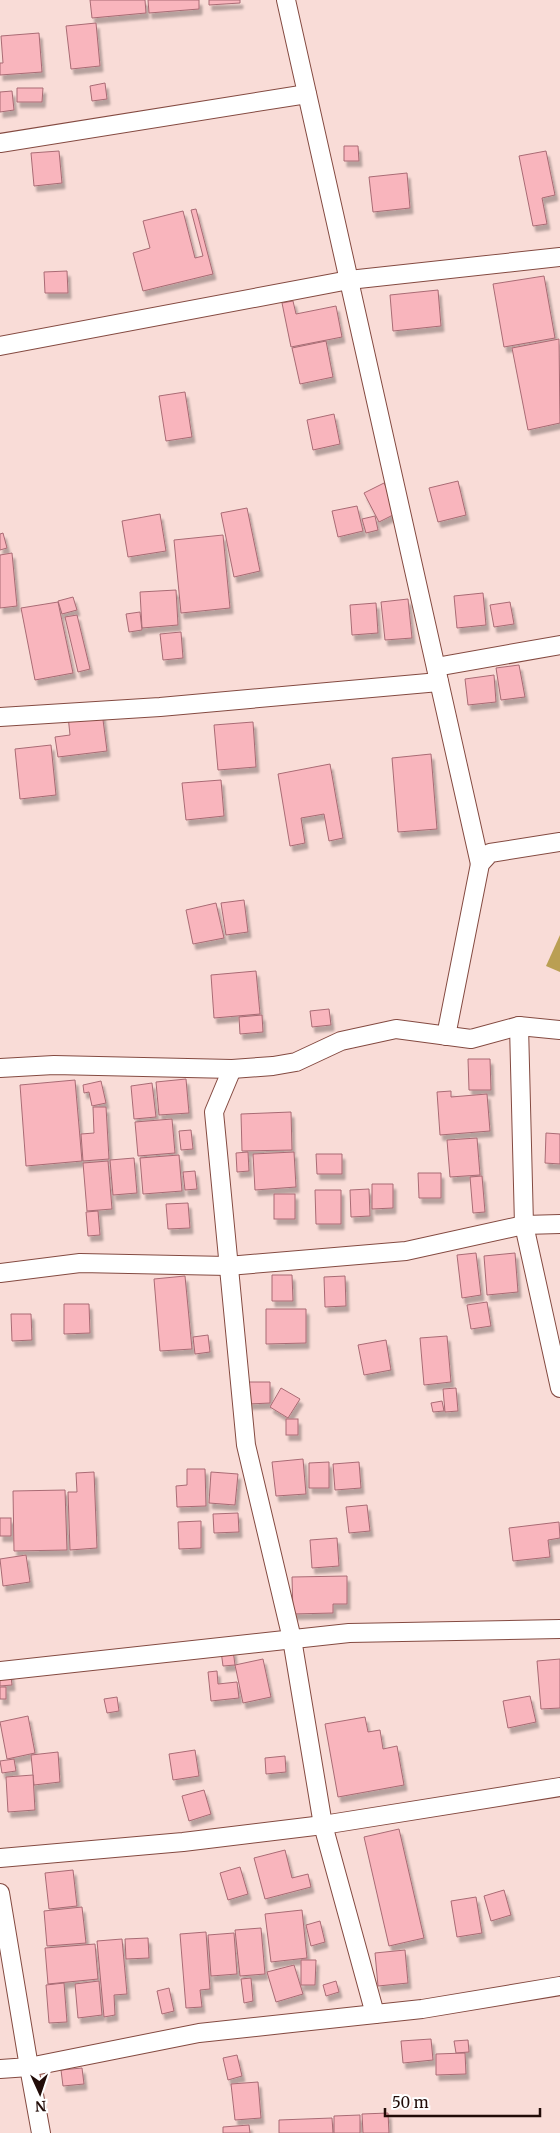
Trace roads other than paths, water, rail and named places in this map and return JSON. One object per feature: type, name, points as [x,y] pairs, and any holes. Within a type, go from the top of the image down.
[{"type":"street","points":[[286,0],[480,864],[446,1036]]},
{"type":"street","points":[[0,143],[307,94]]},
{"type":"street","points":[[0,346],[349,280],[560,257]]},
{"type":"street","points":[[0,717],[160,707],[437,675],[560,645]]},
{"type":"street","points":[[480,864],[490,853],[560,842]]},
{"type":"street","points":[[518,1026],[524,1225],[560,1388]]},
{"type":"street","points":[[0,1068],[54,1064],[232,1069],[296,1062],[341,1041],[396,1029],[471,1039],[518,1026],[560,1030]]},
{"type":"street","points":[[232,1069],[214,1112],[246,1444],[292,1639],[323,1825],[375,2014]]},
{"type":"street","points":[[0,1273],[80,1262],[228,1266],[406,1251],[524,1225],[560,1224]]},
{"type":"street","points":[[0,1670],[350,1633],[560,1629]]},
{"type":"street","points":[[0,1858],[183,1842],[323,1825],[560,1788]]},
{"type":"street","points":[[0,1894],[41,2133]]},
{"type":"street","points":[[0,2068],[29,2067],[199,2033],[422,2009],[560,1986]]}]
